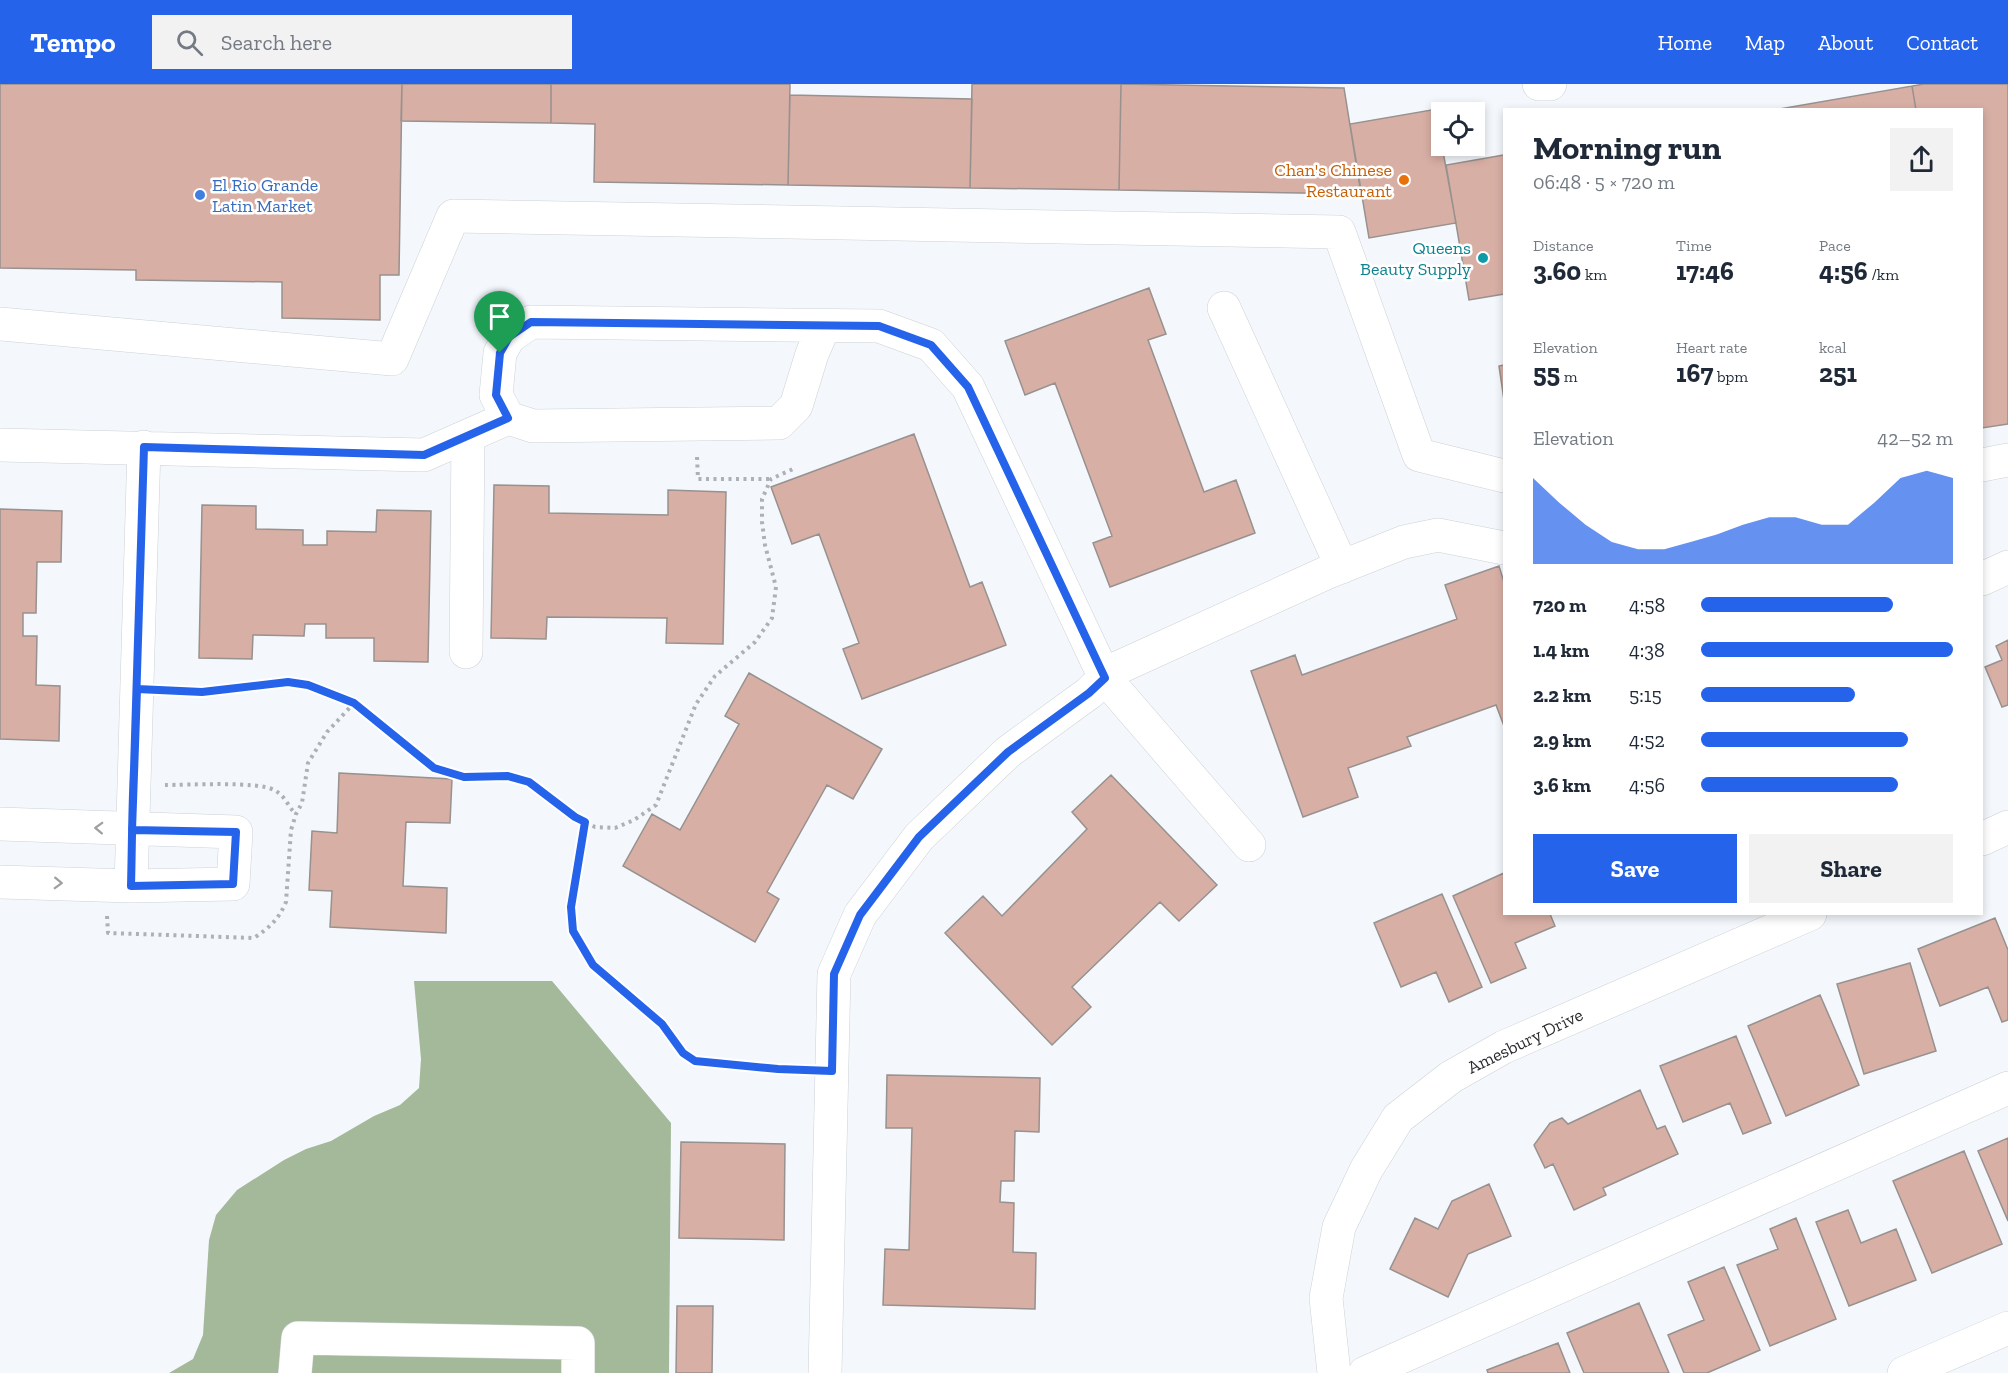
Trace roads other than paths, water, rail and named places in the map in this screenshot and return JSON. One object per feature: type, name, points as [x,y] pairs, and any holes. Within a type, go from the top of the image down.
[{"type":"street","points":[[0,324],[392,359],[453,216],[1340,232],[1419,455],[1503,476]]},
{"type":"street","points":[[1224,308],[1342,567]]},
{"type":"street","points":[[508,418],[496,395],[500,353],[509,337],[531,322],[879,326],[931,345],[968,387],[1105,678],[1249,845]]},
{"type":"street","points":[[0,445],[424,455],[508,418],[533,426],[779,423],[796,406],[812,354],[824,326]]},
{"type":"street","points":[[466,652],[468,436]]},
{"type":"street","points":[[131,886],[144,447]]},
{"type":"street","points":[[1983,465],[2008,460]]},
{"type":"street","points":[[825,1373],[834,974],[860,915],[919,837],[1008,752],[1089,693],[1113,670],[1342,567],[1404,542],[1438,535],[1503,548]]},
{"type":"street","points":[[1983,579],[2008,567]]},
{"type":"street","points":[[0,824],[236,832],[233,884],[131,886],[0,882]]},
{"type":"street","points":[[1983,839],[2008,827]]},
{"type":"street","name":"Amesbury Drive","points":[[1334,1373],[1326,1298],[1339,1227],[1366,1170],[1398,1118],[1451,1077],[1504,1047],[1808,915]]},
{"type":"street","points":[[1365,1373],[2008,1088]]},
{"type":"street","points":[[1904,1373],[2008,1328]]},
{"type":"street","points":[[295,1373],[297,1338],[578,1343],[578,1373]]},
{"type":"place","name":"Chan's Chinese Restaurant","points":[[1404,180]]},
{"type":"place","name":"El Rio Grande Latin Market","points":[[200,195]]},
{"type":"place","name":"Queens Beauty Supply","points":[[1483,258]]}]
